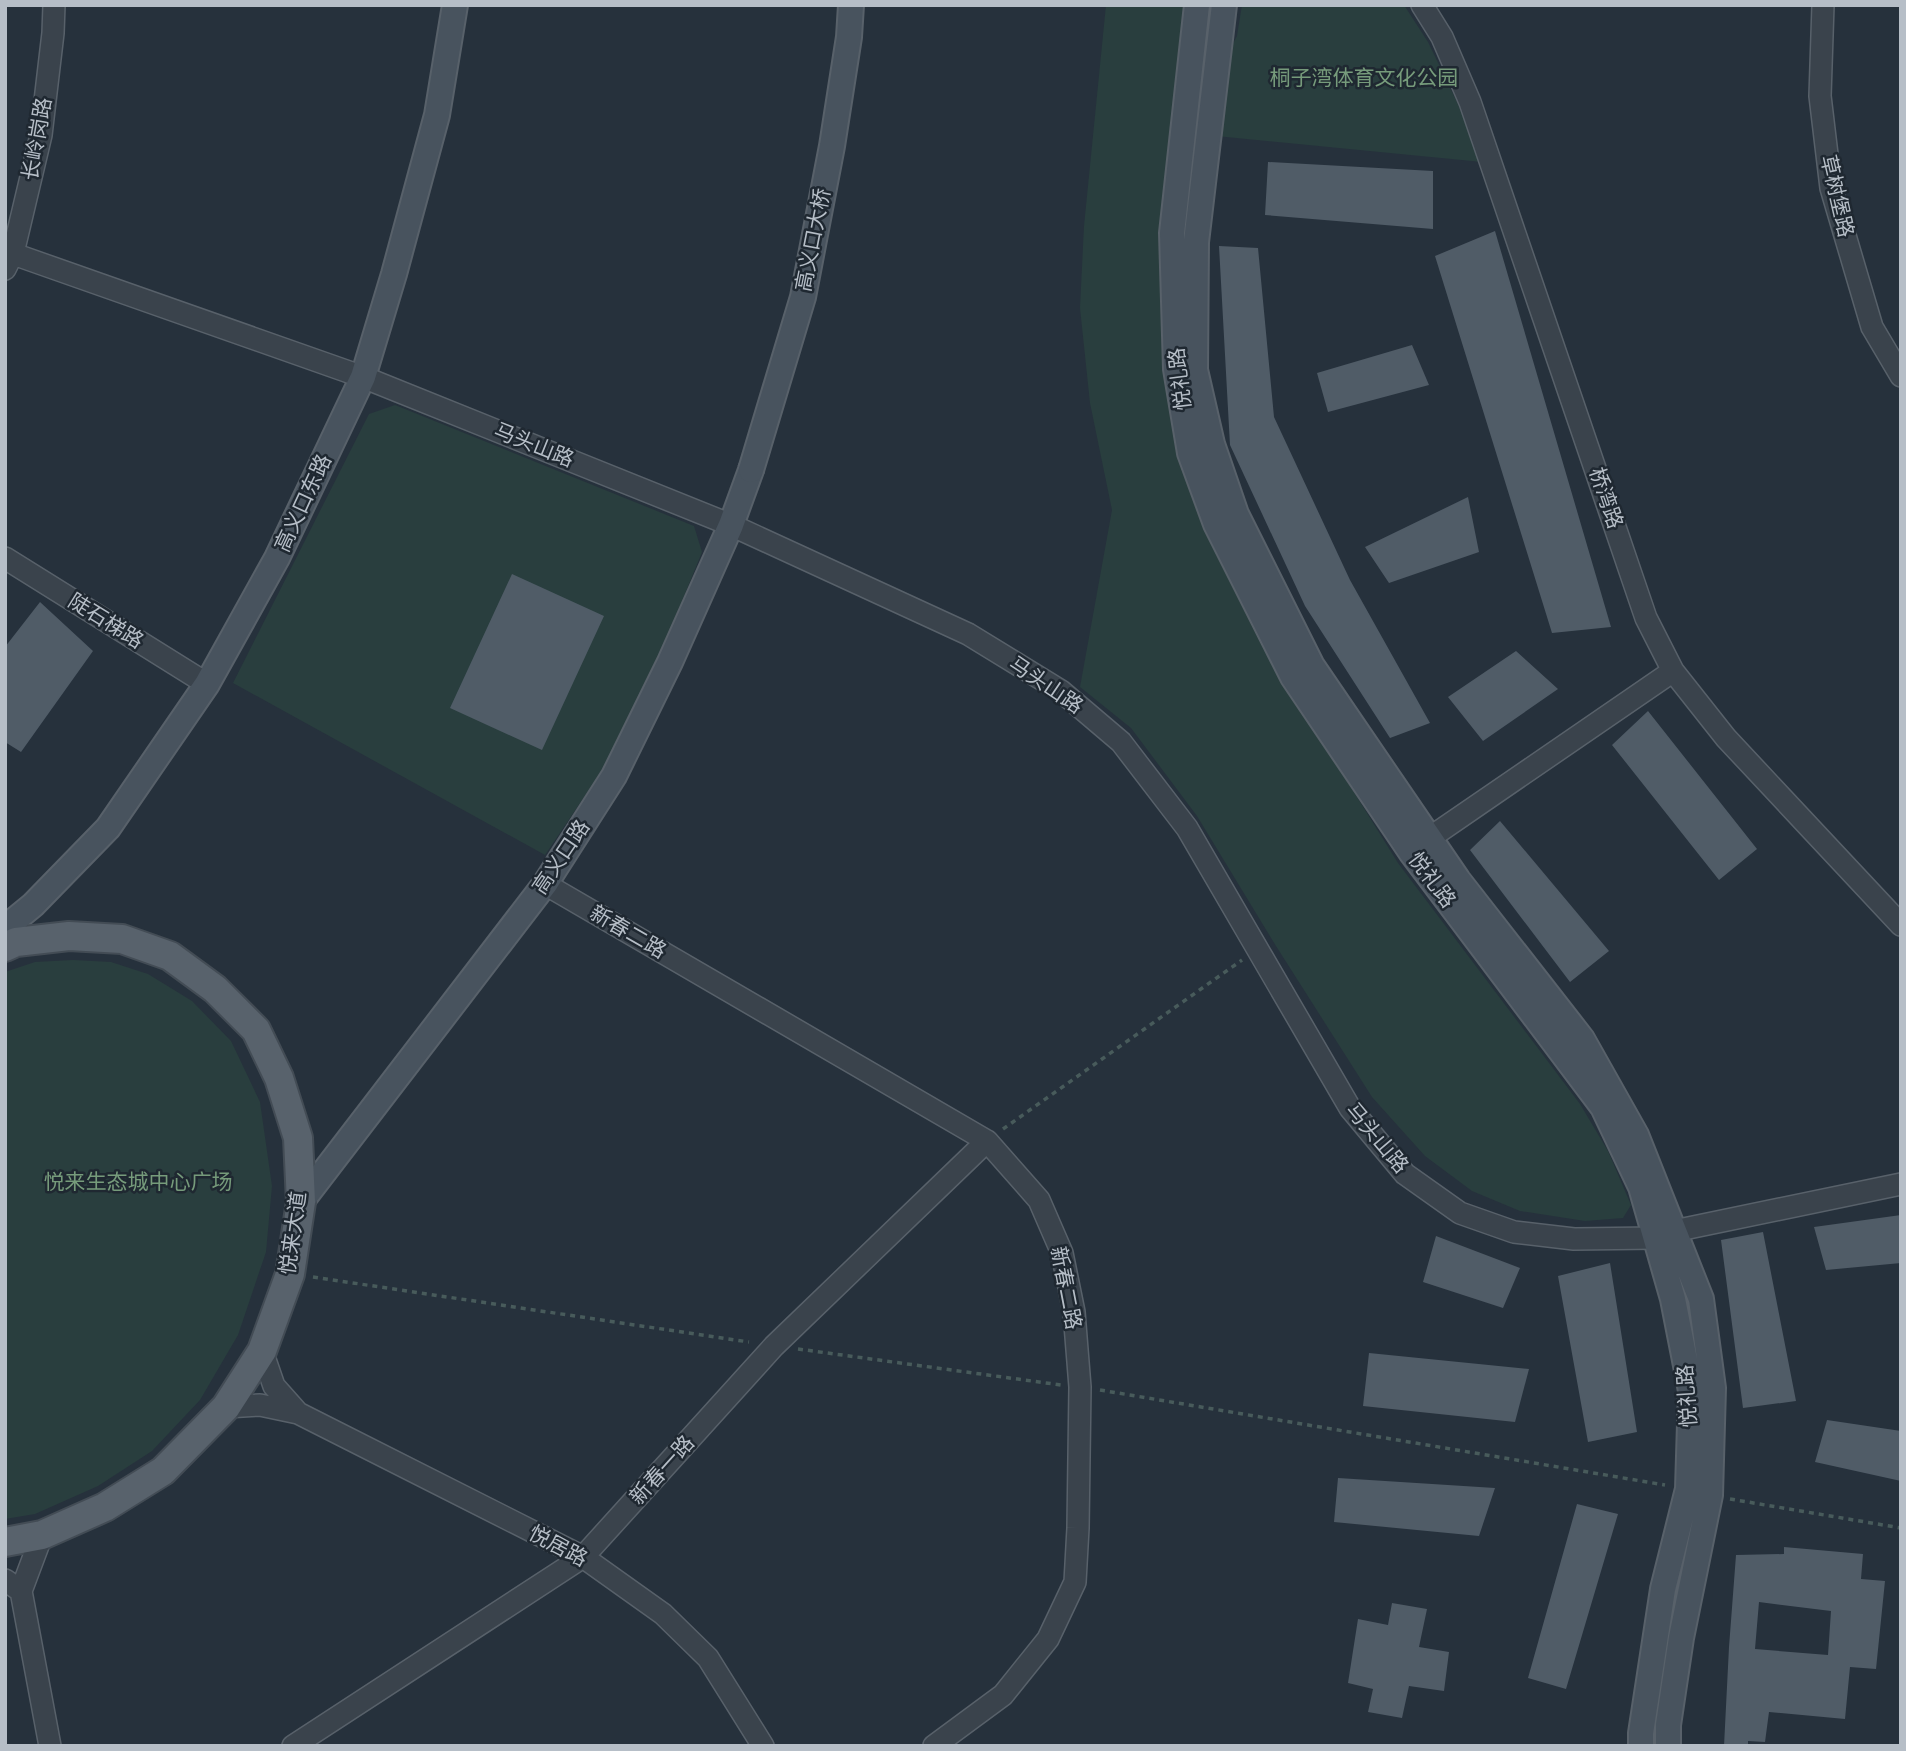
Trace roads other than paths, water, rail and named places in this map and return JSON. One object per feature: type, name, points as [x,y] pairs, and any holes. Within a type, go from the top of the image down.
[{"type":"main road","name":"高义口东路","points":[[5,928],[33,905],[108,828],[207,684],[277,558],[363,377],[437,115],[455,5]]},
{"type":"main road","name":"高义口大桥","points":[[751,470],[803,297],[832,146],[849,37],[851,5]]},
{"type":"main road","name":"悦礼路","points":[[1197,5],[1172,233],[1176,369],[1190,453],[1216,524],[1293,677],[1420,845],[1458,880],[1582,1039],[1636,1135],[1665,1234],[1701,1299],[1713,1388],[1668,1724],[1668,1746]]},
{"type":"main road","name":"悦礼路","points":[[1224,5],[1196,242],[1195,370],[1212,443],[1236,514],[1312,667],[1420,845]]},
{"type":"main road","name":"高义口路","points":[[301,1202],[545,884],[614,775],[670,662],[732,524],[751,470]]},
{"type":"main road","name":"悦来大道","points":[[5,947],[16,942],[69,936],[122,939],[170,956],[215,989],[256,1030],[279,1078],[298,1138],[301,1202],[290,1274],[262,1351],[226,1407],[163,1471],[105,1507],[42,1535],[5,1542]]},
{"type":"main road","name":"悦礼路","points":[[1639,1746],[1663,1589],[1699,1492]]},
{"type":"main road","points":[[1681,1638],[1681,1746]]},
{"type":"street","name":"长岭岗路","points":[[8,258],[41,135],[54,5]]},
{"type":"street","name":"桥湾路","points":[[1422,5],[1442,37],[1470,102],[1646,618],[1673,671],[1726,738],[1901,925]]},
{"type":"street","name":"草树堡路","points":[[1823,5],[1820,96],[1830,188],[1872,327],[1901,376]]},
{"type":"street","name":"马头山路","points":[[8,258],[363,377],[732,524],[968,634],[1061,691],[1121,741],[1187,828],[1350,1108],[1405,1174],[1460,1213],[1514,1232],[1574,1239],[1665,1234],[1901,1184]]},
{"type":"street","name":"陡石梯路","points":[[5,558],[207,684]]},
{"type":"street","points":[[1420,845],[1673,671]]},
{"type":"street","name":"新春二路","points":[[545,884],[987,1141],[1039,1200],[1062,1253],[1074,1312],[1080,1387],[1075,1582],[1048,1639],[1003,1695],[934,1746]]},
{"type":"street","name":"新春一路","points":[[293,1746],[583,1557],[774,1346],[987,1141]]},
{"type":"street","points":[[262,1351],[274,1386],[298,1413]]},
{"type":"street","points":[[226,1407],[260,1405],[298,1413]]},
{"type":"street","name":"悦居路","points":[[298,1413],[583,1557],[663,1614],[708,1658],[763,1746]]},
{"type":"street","points":[[42,1535],[13,1585],[50,1746]]},
{"type":"park label","name":"桐子湾体育文化公园","points":[[1364,78]]},
{"type":"park label","name":"悦来生态城中心广场","points":[[138,1182]]}]
